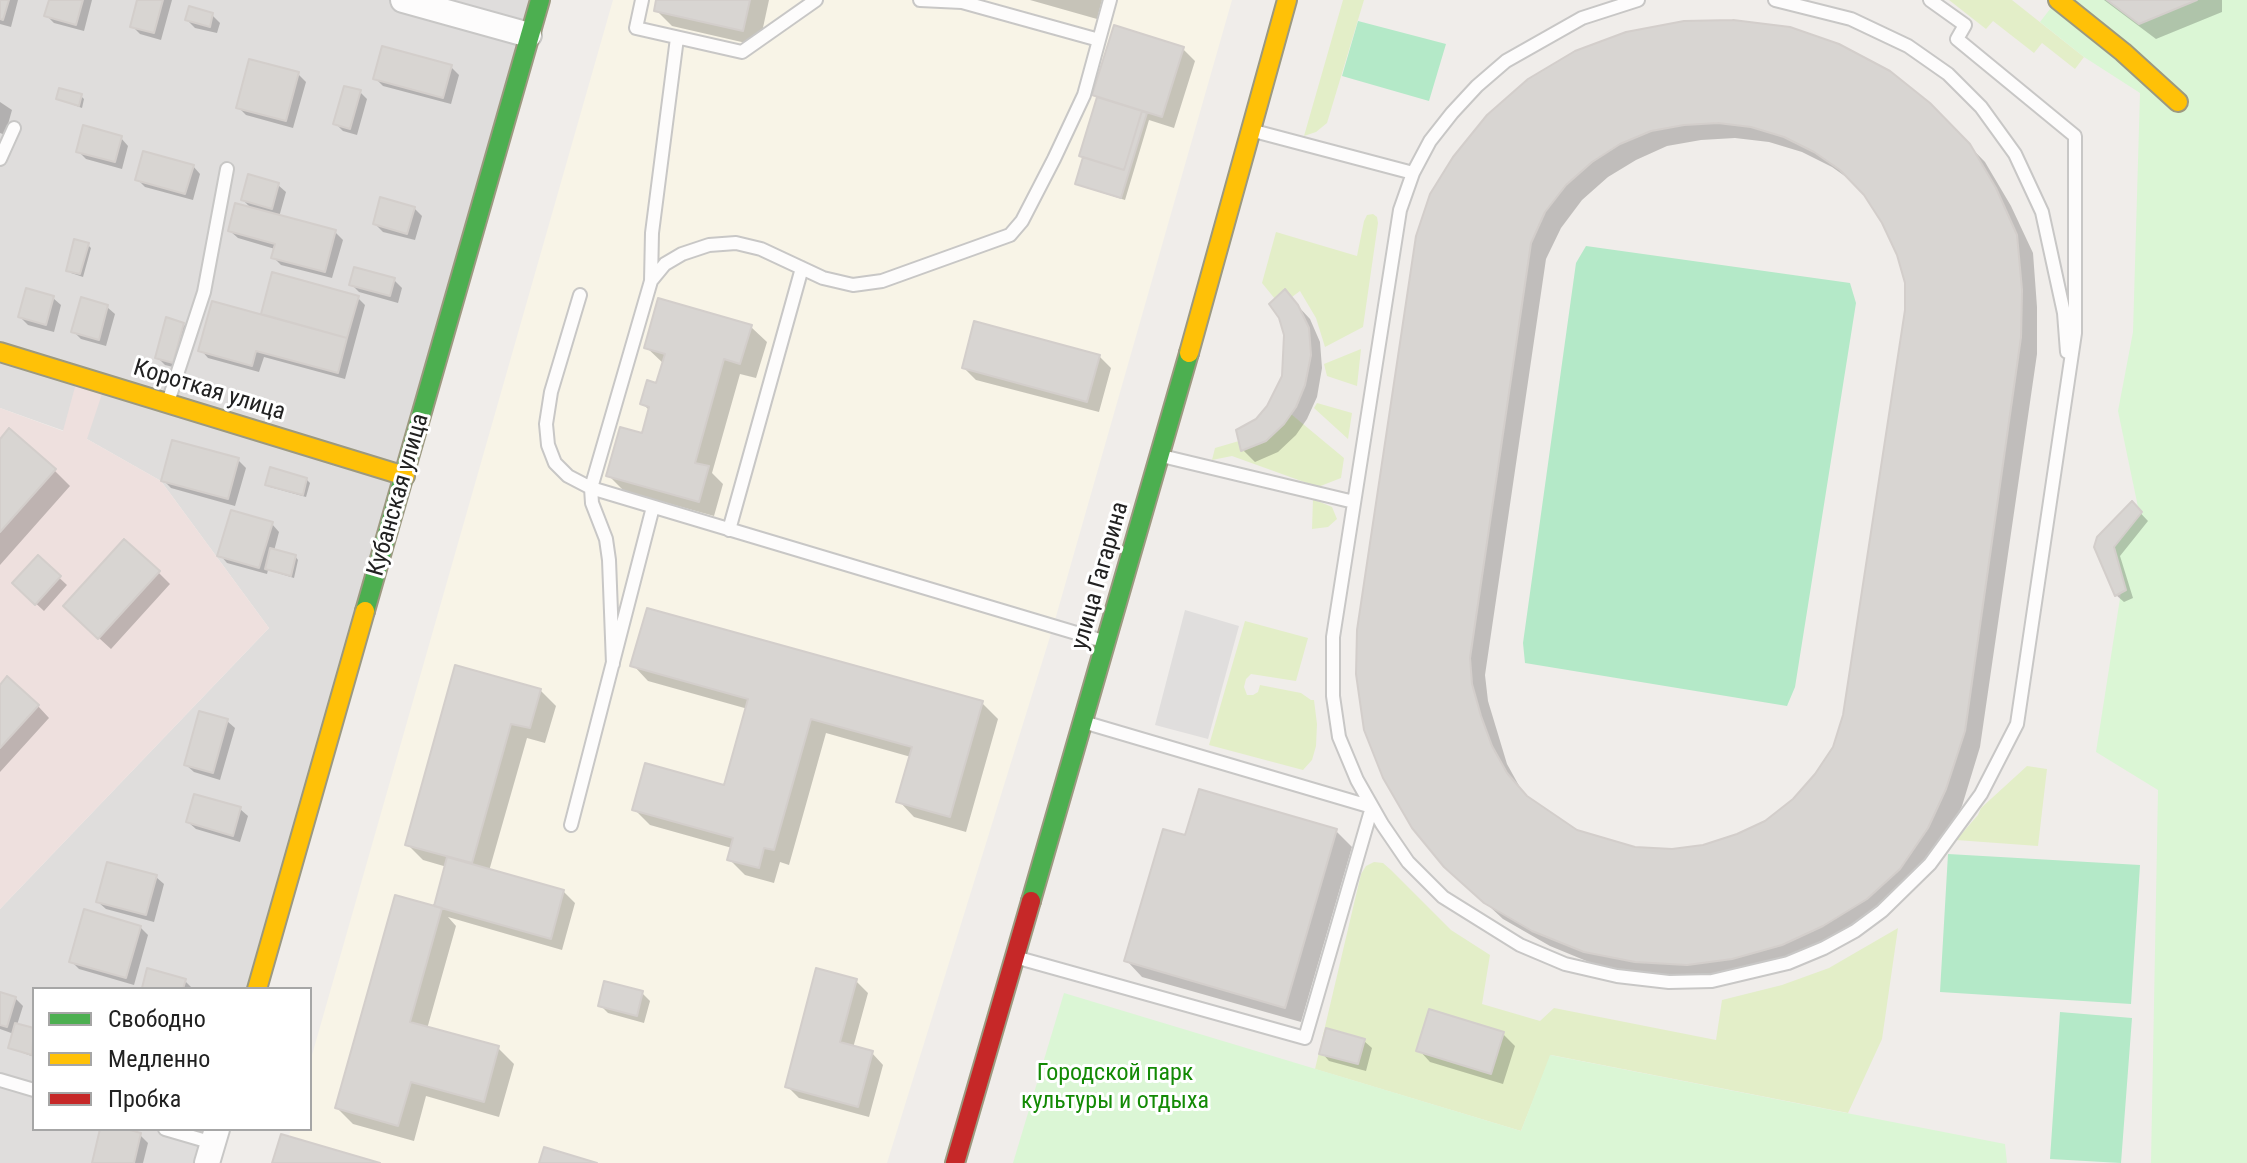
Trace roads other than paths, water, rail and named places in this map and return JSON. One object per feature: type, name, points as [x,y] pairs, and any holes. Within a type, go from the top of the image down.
[{"type":"street","points":[[403,0],[529,35]]},
{"type":"street","name":"Кубанская улица","points":[[258,987],[540,0]]},
{"type":"street","name":"улица Гагарина","points":[[955,1163],[1161,455],[1287,0]]},
{"type":"street","points":[[2058,0],[2123,52],[2178,102]]},
{"type":"street","name":"Короткая улица","points":[[0,352],[405,476]]},
{"type":"lane","points":[[642,0],[636,28],[742,52],[815,1]]},
{"type":"lane","points":[[920,0],[974,3],[1099,40]]},
{"type":"lane","points":[[651,281],[665,264],[682,254],[709,245],[736,243],[761,249],[823,278],[853,285],[882,281],[1010,235],[1022,221],[1084,95],[1110,0]]},
{"type":"lane","points":[[1638,0],[1582,18],[1506,61],[1452,113],[1430,141],[1413,173],[1400,210],[1333,637],[1333,696],[1339,737],[1357,780],[1408,862],[1443,897],[1520,945],[1565,964],[1617,976],[1669,982],[1712,981],[1752,974],[1824,948],[1855,931],[1910,887],[1930,864],[1981,794],[2017,724],[2075,333],[2075,136],[1957,39],[1965,25],[1930,0]]},
{"type":"lane","points":[[1775,0],[1851,19],[1908,46],[1948,74],[1981,107],[2015,154],[2042,212],[2064,313],[2069,377]]},
{"type":"lane","points":[[613,664],[609,560],[606,539],[592,503],[591,488],[651,281],[652,233],[677,38]]},
{"type":"lane","points":[[0,159],[14,128]]},
{"type":"lane","points":[[1250,130],[1413,173]]},
{"type":"lane","points":[[167,404],[204,292],[227,169]]},
{"type":"lane","points":[[729,530],[802,268]]},
{"type":"lane","points":[[580,295],[551,392],[546,424],[548,445],[555,463],[568,476],[591,488],[1106,642]]},
{"type":"lane","points":[[1161,455],[1354,502]]},
{"type":"lane","points":[[571,825],[653,507]]},
{"type":"lane","points":[[1083,722],[1372,807]]},
{"type":"lane","points":[[1015,958],[1305,1038],[1372,807]]},
{"type":"lane","points":[[0,1080],[32,1089]]},
{"type":"lane","points":[[171,1131],[212,1145]]},
{"type":"park label","name":"Городской парк культуры и отдыха","points":[[1115,1088]]}]
